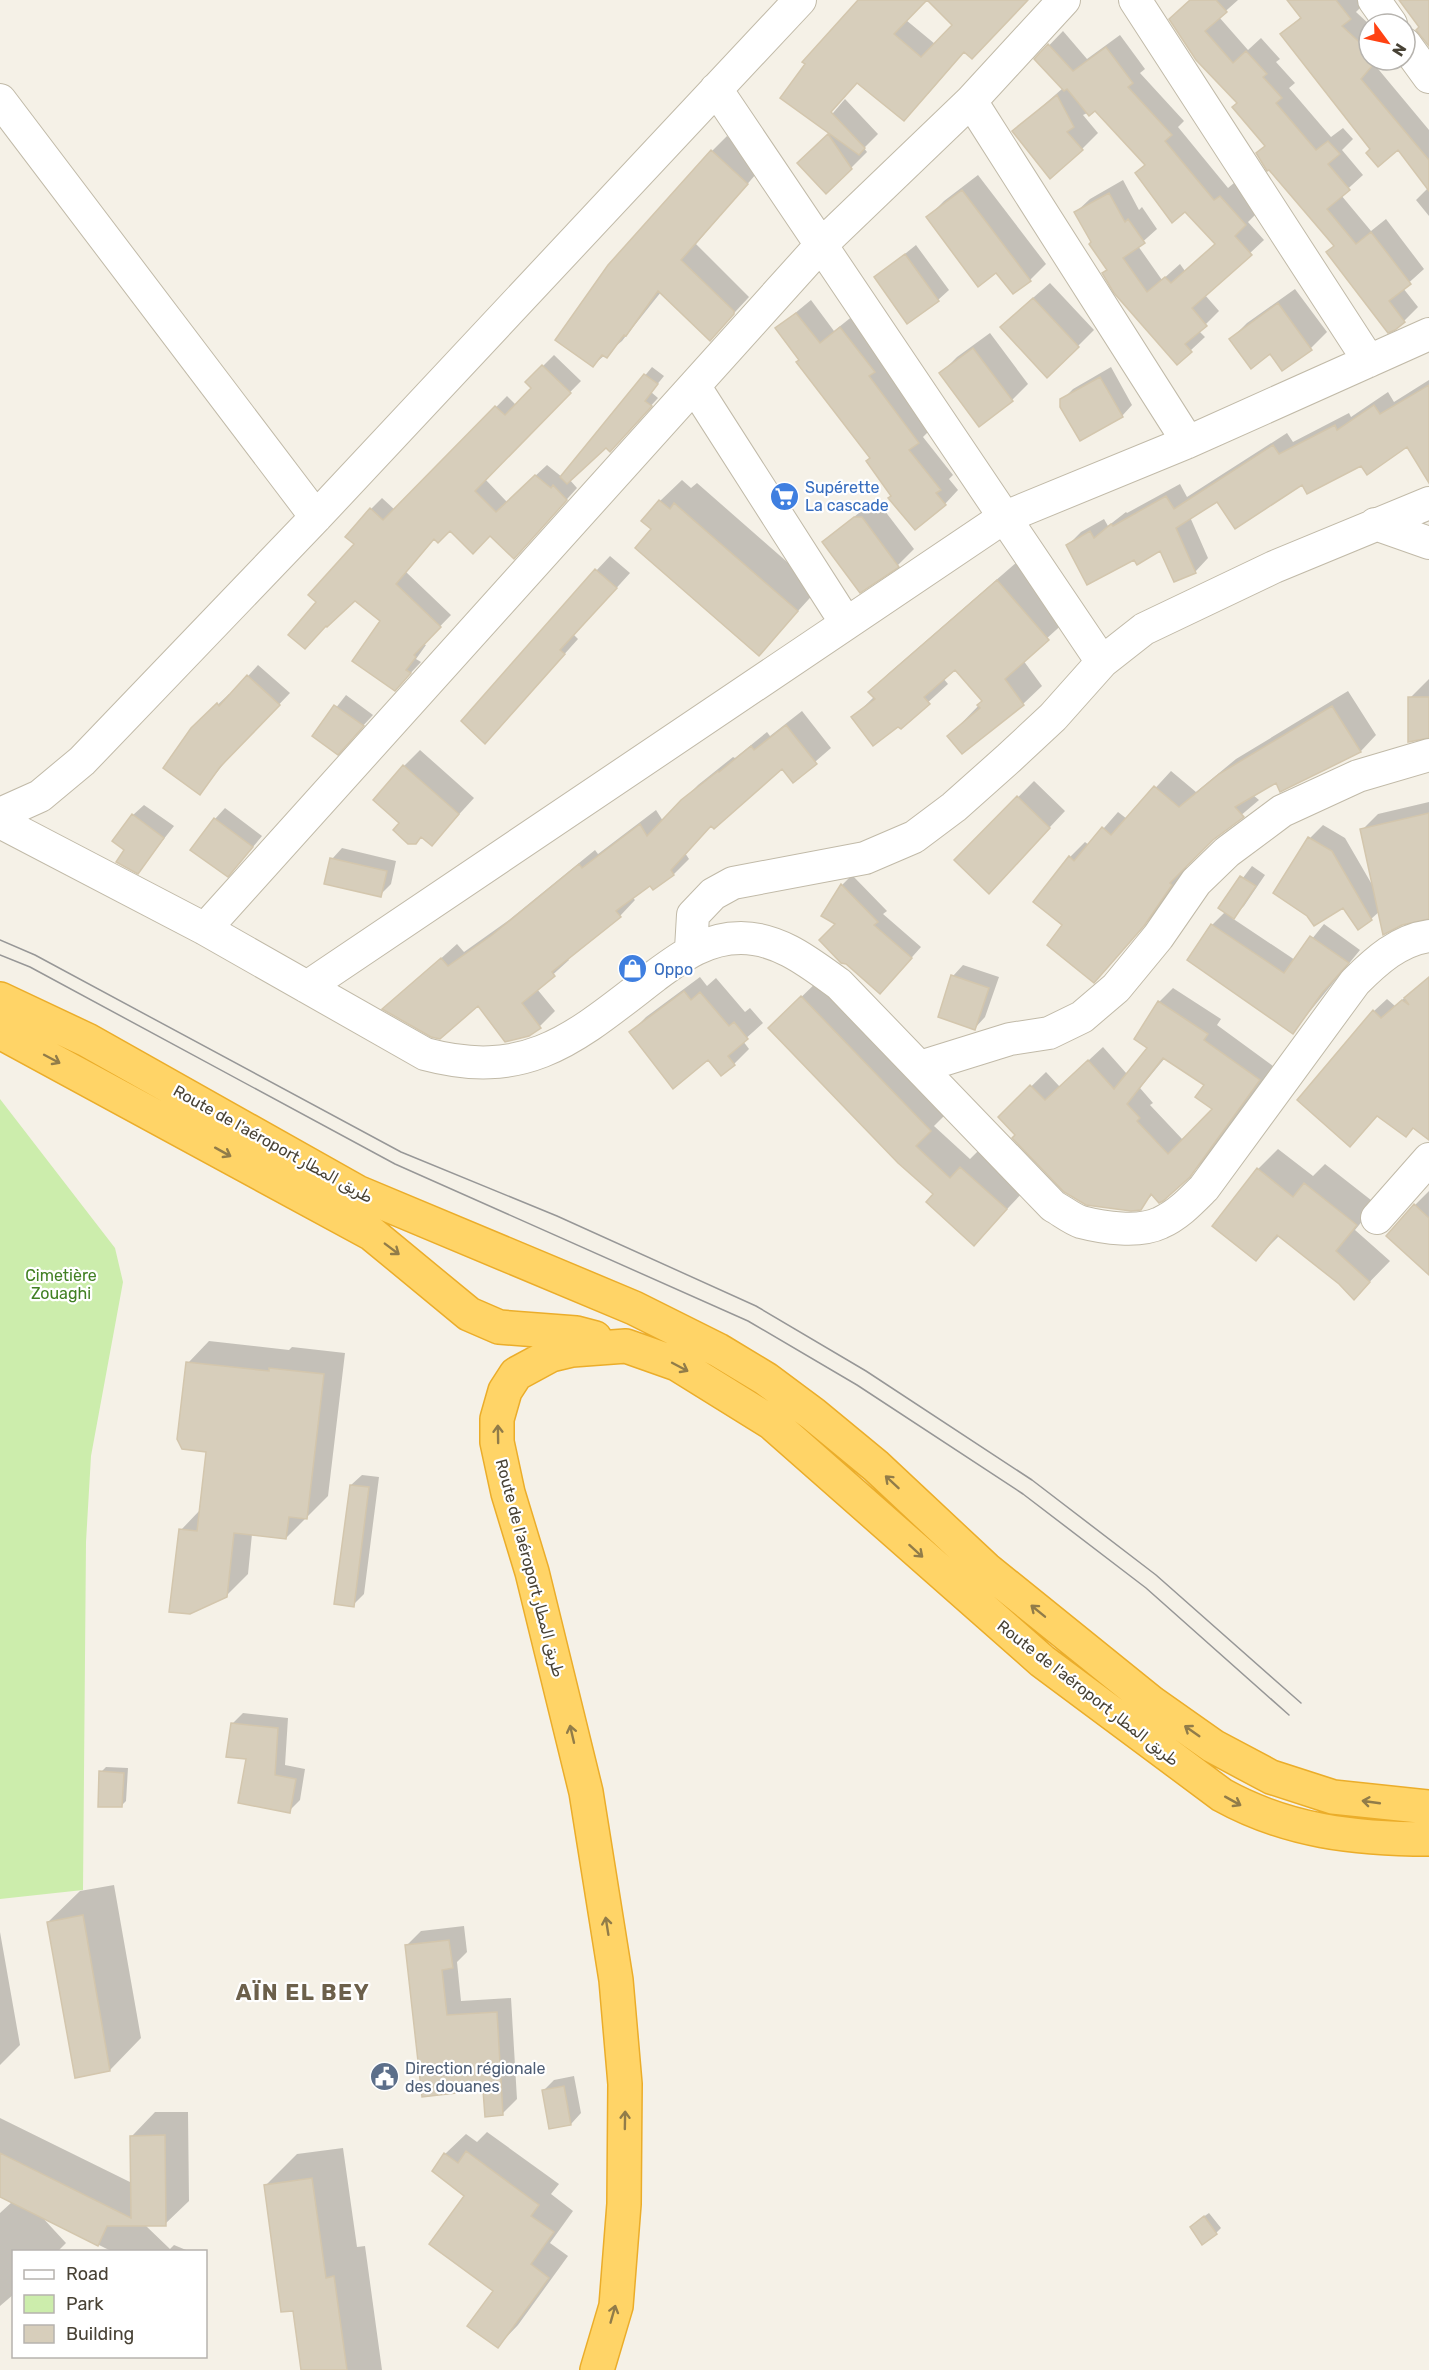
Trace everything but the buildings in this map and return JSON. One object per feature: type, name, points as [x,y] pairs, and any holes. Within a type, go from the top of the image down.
[{"type":"highway","name":"Route de l'aéroport طريق المطار","points":[[0,999],[87,1040],[357,1192],[634,1308],[718,1350],[766,1378],[876,1466],[994,1576],[1152,1703],[1213,1746],[1271,1777],[1333,1797],[1429,1807]]},
{"type":"highway","points":[[0,1032],[372,1234],[469,1314],[499,1327],[576,1333],[626,1346]]},
{"type":"highway","name":"Route de l'aéroport طريق المطار","points":[[597,2370],[616,2306],[624,2204],[625,2084],[616,1980],[585,1792],[538,1594],[508,1493],[497,1442],[497,1419],[505,1391],[516,1374],[551,1355],[572,1350],[626,1346],[677,1364],[772,1423],[1042,1661],[1222,1795],[1252,1811],[1292,1826],[1351,1837],[1429,1839]]},
{"type":"street","points":[[0,814],[40,796],[82,761],[316,517],[800,0]]},
{"type":"street","points":[[206,929],[821,245],[970,100],[1064,0]]},
{"type":"street","points":[[1135,0],[1369,361]]},
{"type":"street","points":[[1417,60],[1429,77]]},
{"type":"street","points":[[716,89],[1102,662]]},
{"type":"street","points":[[0,100],[316,517]]},
{"type":"street","points":[[970,100],[1188,442]]},
{"type":"street","points":[[307,987],[1003,518],[1188,442],[1429,334]]},
{"type":"street","points":[[695,387],[846,623]]},
{"type":"street","points":[[691,949],[693,915],[713,894],[733,883],[865,858],[914,837],[954,807],[1038,730],[1102,662],[1144,628],[1375,524],[1429,503]]},
{"type":"street","points":[[1375,524],[1429,543]]},
{"type":"street","points":[[920,1067],[988,1045],[1049,1033],[1082,1017],[1116,988],[1158,937],[1196,882],[1227,852],[1282,811],[1358,776],[1429,755]]},
{"type":"street","points":[[0,822],[206,929],[425,1054],[459,1063],[503,1063],[537,1055],[589,1027],[691,949],[716,941],[741,938],[783,947],[839,984],[1053,1206],[1080,1221],[1145,1227],[1160,1223],[1187,1206],[1204,1188],[1355,982],[1375,962],[1395,948],[1429,936]]},
{"type":"street","points":[[1377,1218],[1422,1180]]},
{"type":"green space","name":"Cimetière Zouaghi","points":[[0,1099],[115,1248],[123,1282],[91,1456],[86,1542],[83,1890],[0,1899]]},
{"type":"tram line","points":[[0,940],[35,955],[401,1152],[557,1216],[756,1306],[866,1371],[1032,1480],[1156,1575],[1301,1703]]},
{"type":"tram line","points":[[0,955],[30,967],[395,1164],[748,1321],[857,1385],[1023,1494],[1146,1588],[1289,1715]]},
{"type":"place","name":"Supérette La cascade","points":[[784,496]]},
{"type":"place","name":"Oppo","points":[[633,969]]},
{"type":"place","name":"Direction régionale des douanes","points":[[384,2077]]},
{"type":"district","name":"AÏN EL BEY","points":[[303,1992]]}]
